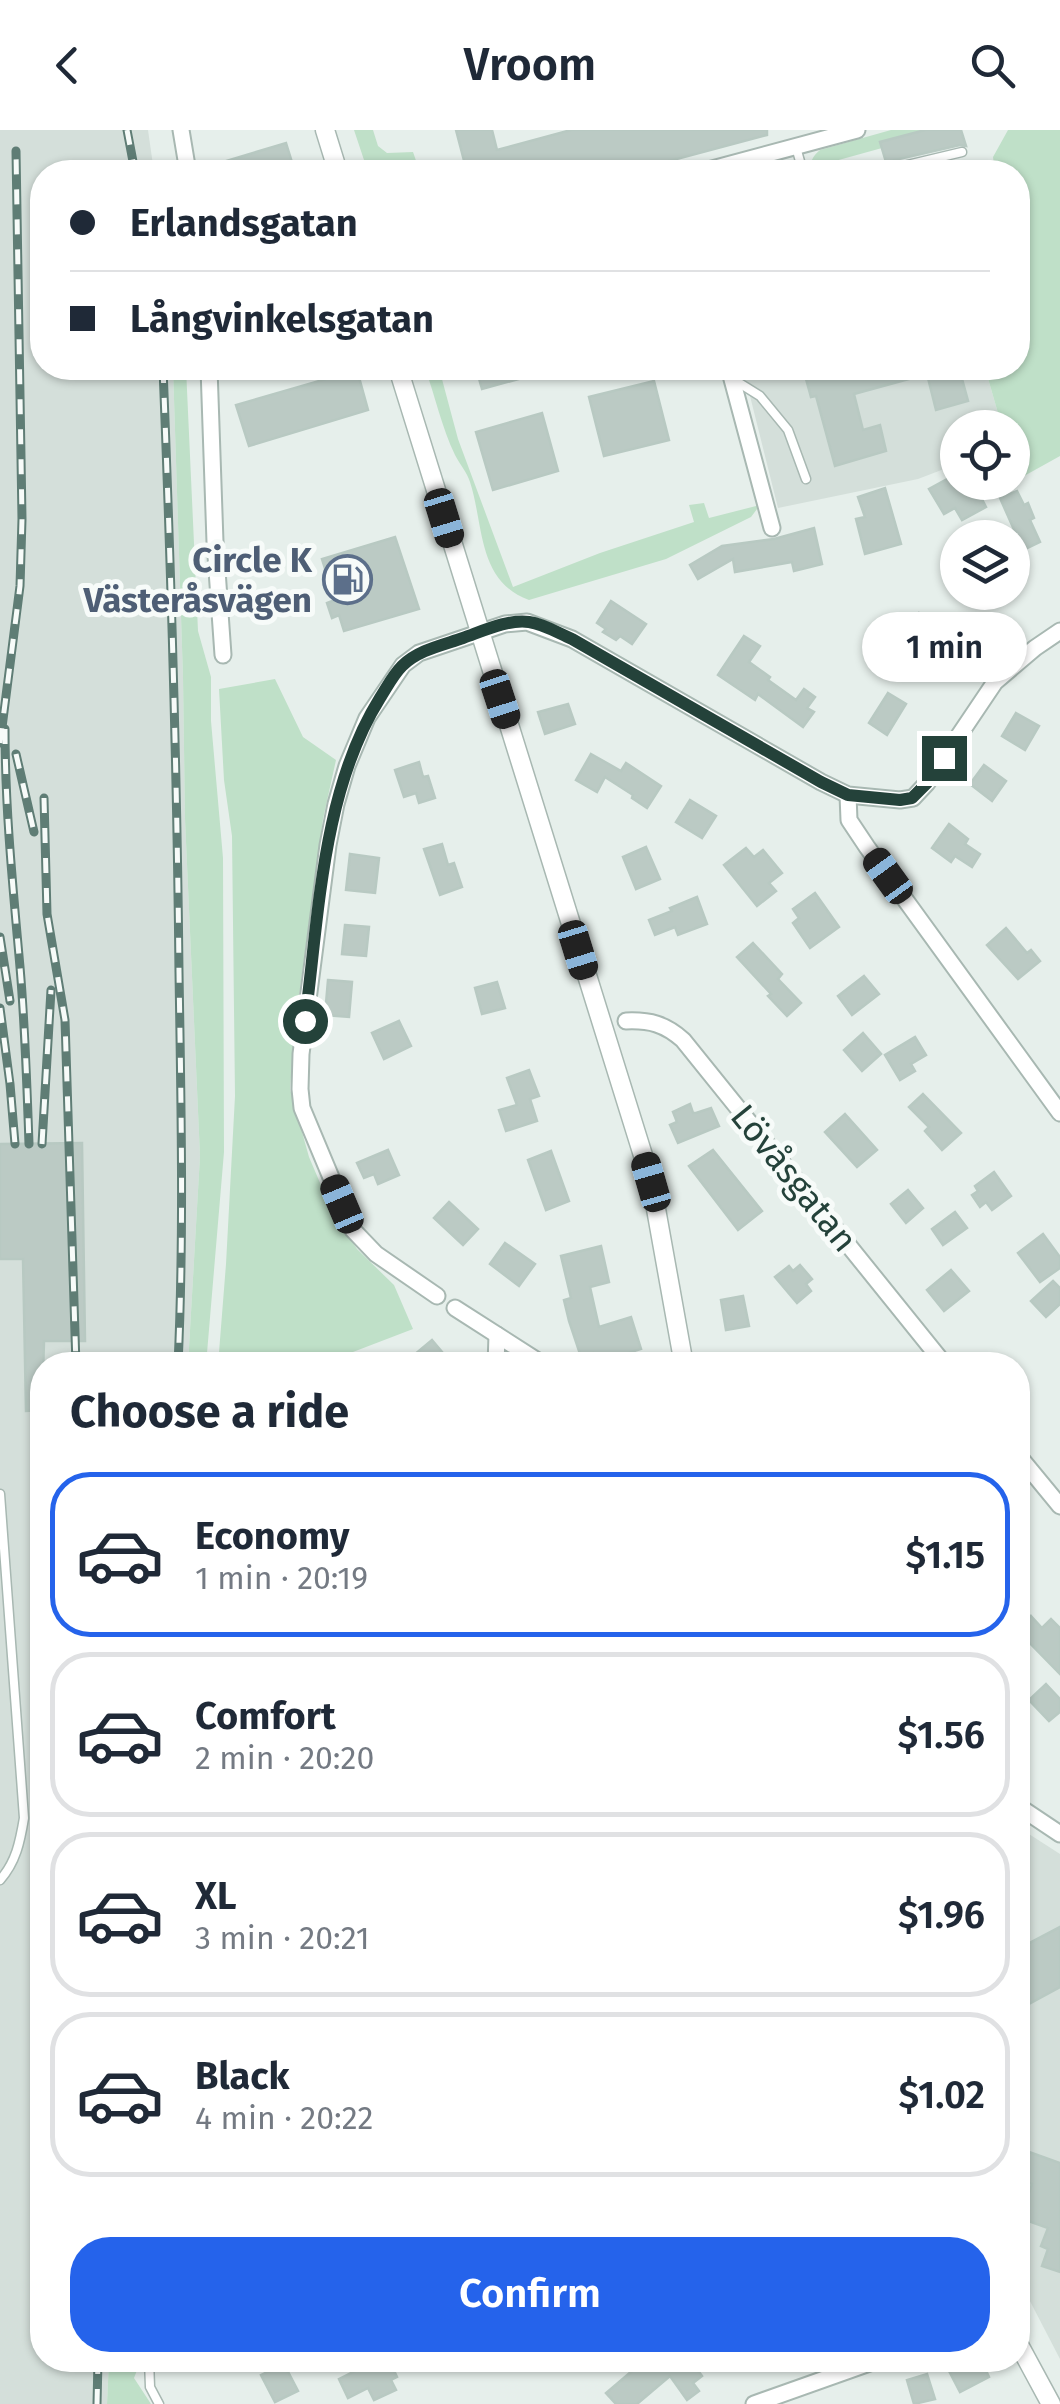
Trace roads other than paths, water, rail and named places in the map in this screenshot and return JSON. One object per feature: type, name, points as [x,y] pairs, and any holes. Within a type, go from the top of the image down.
[{"type":"street","points":[[181,130],[186,160]]},
{"type":"street","points":[[325,130],[334,160]]},
{"type":"street","points":[[748,160],[857,130]]},
{"type":"street","points":[[209,380],[223,655]]},
{"type":"street","points":[[402,380],[651,1182],[682,1352]]},
{"type":"street","points":[[733,380],[772,528]]},
{"type":"street","points":[[437,1296],[376,1254],[353,1230],[302,1108],[300,1089],[301,1054],[336,804],[367,718],[403,665],[419,653],[479,632],[528,622],[558,632],[848,795],[900,800],[912,798],[927,783],[995,682],[1060,632]]},
{"type":"street","points":[[848,795],[850,820],[867,847],[1060,1113]]},
{"type":"street","name":"Lövåsgatan","points":[[626,1021],[645,1020],[668,1027],[683,1040],[934,1352]]},
{"type":"street","points":[[455,1308],[524,1352]]},
{"type":"street","points":[[496,1352],[497,1334]]},
{"type":"street","points":[[1030,1470],[1060,1506]]},
{"type":"street","points":[[1030,1814],[1060,1834]]},
{"type":"street","points":[[1030,2365],[1052,2404]]},
{"type":"street","points":[[754,2404],[844,2372]]},
{"type":"lane","points":[[796,148],[800,160]]},
{"type":"lane","points":[[928,160],[962,152]]},
{"type":"lane","points":[[740,380],[760,396],[788,430],[806,479]]},
{"type":"lane","points":[[0,1494],[24,1818],[14,1860],[0,1880]]},
{"type":"lane","points":[[149,2372],[150,2388],[159,2404]]},
{"type":"railway","points":[[127,130],[133,160]]},
{"type":"railway","points":[[0,743],[20,586],[22,519],[16,151]]},
{"type":"railway","points":[[163,380],[178,897],[182,1168],[178,1352]]},
{"type":"railway","points":[[5,729],[29,1144]]},
{"type":"railway","points":[[16,754],[34,832]]},
{"type":"railway","points":[[44,798],[47,914],[65,1020],[76,1352]]},
{"type":"railway","points":[[0,937],[10,1001]]},
{"type":"railway","points":[[42,1144],[51,990]]},
{"type":"railway","points":[[0,1008],[15,1144]]},
{"type":"railway","points":[[97,2404],[98,2372]]},
{"type":"place","name":"Circle K Västeråsvägen","points":[[347,580]]}]
